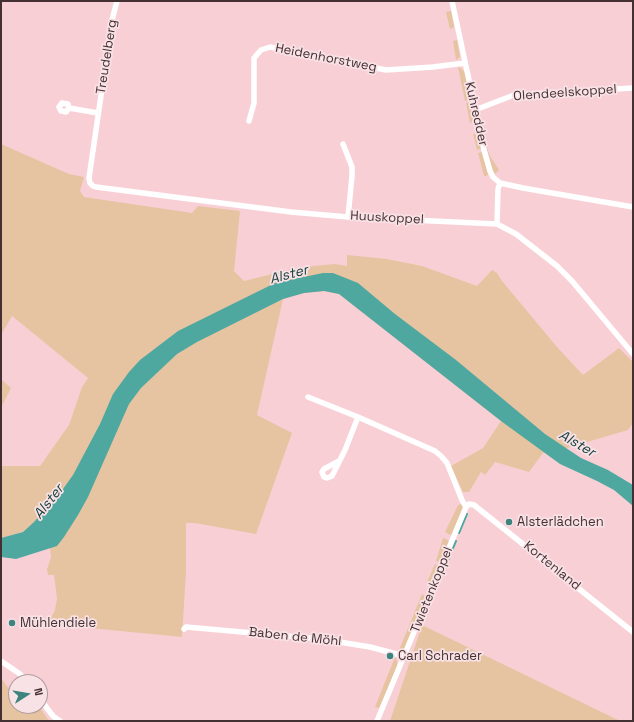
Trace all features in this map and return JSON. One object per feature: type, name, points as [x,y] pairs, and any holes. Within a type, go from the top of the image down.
[{"type":"street","name":"Treudelberg","points":[[90,183],[89,178],[98,113],[112,20],[117,1]]},
{"type":"street","name":"Kuhredder","points":[[452,1],[484,150],[490,171],[493,177],[500,183]]},
{"type":"street","name":"Heidenhorstweg","points":[[249,121],[254,103],[254,58],[261,50],[270,47],[386,70],[465,63]]},
{"type":"street","name":"Olendeelskoppel","points":[[475,110],[514,95],[633,88]]},
{"type":"street","name":"Treudelberg","points":[[69,108],[98,113]]},
{"type":"street","points":[[343,144],[352,167],[348,217]]},
{"type":"street","name":"Huuskoppel","points":[[90,183],[96,187],[290,212],[348,217],[497,224],[516,234],[557,266],[572,281],[633,354]]},
{"type":"street","points":[[497,224],[498,190],[500,183],[633,207]]},
{"type":"street","points":[[308,398],[358,417],[435,451],[447,463],[462,500],[468,505]]},
{"type":"street","points":[[339,461],[358,417]]},
{"type":"street","name":"Kortenland","points":[[468,505],[474,505],[633,632]]},
{"type":"street","name":"Twietenkoppel","points":[[377,721],[468,505]]},
{"type":"street","name":"Baben de Möhl","points":[[184,629],[186,627],[321,639],[364,646],[404,656]]},
{"type":"street","points":[[1,661],[20,674]]},
{"type":"street","points":[[48,709],[53,716],[60,721]]},
{"type":"shaded area","points":[[451,11],[454,26],[450,29],[446,12]]},
{"type":"shaded area","points":[[457,40],[460,57],[456,60],[453,41]]},
{"type":"shaded area","points":[[458,67],[465,73],[470,100],[465,101]]},
{"type":"shaded area","points":[[471,102],[475,121],[470,123],[466,103]]},
{"type":"shaded area","points":[[478,133],[481,149],[477,150],[473,134]]},
{"type":"shaded area","points":[[485,142],[490,156],[499,170],[495,174],[493,171]]},
{"type":"shaded area","points":[[1,144],[69,174],[84,177],[80,191],[84,197],[192,213],[198,206],[240,211],[234,271],[244,281],[292,269],[335,264],[347,266],[347,255],[387,259],[422,266],[477,286],[492,270],[497,273],[557,347],[583,375],[619,348],[633,362],[633,423],[628,430],[567,448],[543,453],[529,472],[495,462],[485,475],[481,472],[469,492],[463,492],[451,466],[483,448],[501,421],[339,294],[324,291],[304,293],[283,299],[257,415],[292,433],[256,534],[195,523],[186,523],[186,572],[182,637],[48,624],[55,610],[57,599],[54,575],[48,575],[47,569],[51,557],[50,548],[34,522],[23,532],[1,538],[1,466],[40,466],[69,425],[82,387],[88,378],[12,316],[1,335]]},
{"type":"shaded area","points":[[482,152],[488,174],[487,176],[484,176],[478,153]]},
{"type":"shaded area","points":[[1,379],[11,388],[1,408]]},
{"type":"shaded area","points":[[461,504],[463,508],[452,534],[450,535],[445,532],[458,505]]},
{"type":"shaded area","points":[[443,538],[449,542],[439,562],[436,561]]},
{"type":"shaded area","points":[[435,564],[439,567],[433,582],[427,582]]},
{"type":"shaded area","points":[[422,594],[426,597],[405,648],[399,650]]},
{"type":"shaded area","points":[[422,625],[616,719],[620,721],[390,721]]},
{"type":"shaded area","points":[[395,657],[397,667],[379,708],[375,707]]},
{"type":"shaded area","points":[[1,678],[8,688],[8,714],[44,714],[49,721],[1,721]]},
{"type":"water","points":[[323,273],[333,273],[358,283],[395,314],[456,360],[545,434],[581,458],[608,470],[633,485],[633,506],[614,490],[560,464],[501,421],[339,294],[324,291],[304,293],[283,299],[197,342],[177,354],[141,388],[129,404],[88,497],[57,546],[16,559],[1,557],[1,538],[23,532],[58,496],[73,475],[100,424],[113,394],[140,360],[178,331],[275,283]]},
{"type":"waterway","points":[[459,533],[467,514]]},
{"type":"waterway","points":[[448,560],[456,541]]},
{"type":"place","name":"Alsterlädchen","points":[[509,522]]},
{"type":"place","name":"Mühlendiele","points":[[12,623]]},
{"type":"place","name":"Carl Schrader","points":[[390,656]]},
{"type":"water label","name":"Alster","points":[[289,275]]},
{"type":"water label","name":"Alster","points":[[577,444]]},
{"type":"water label","name":"Alster","points":[[49,502]]}]
